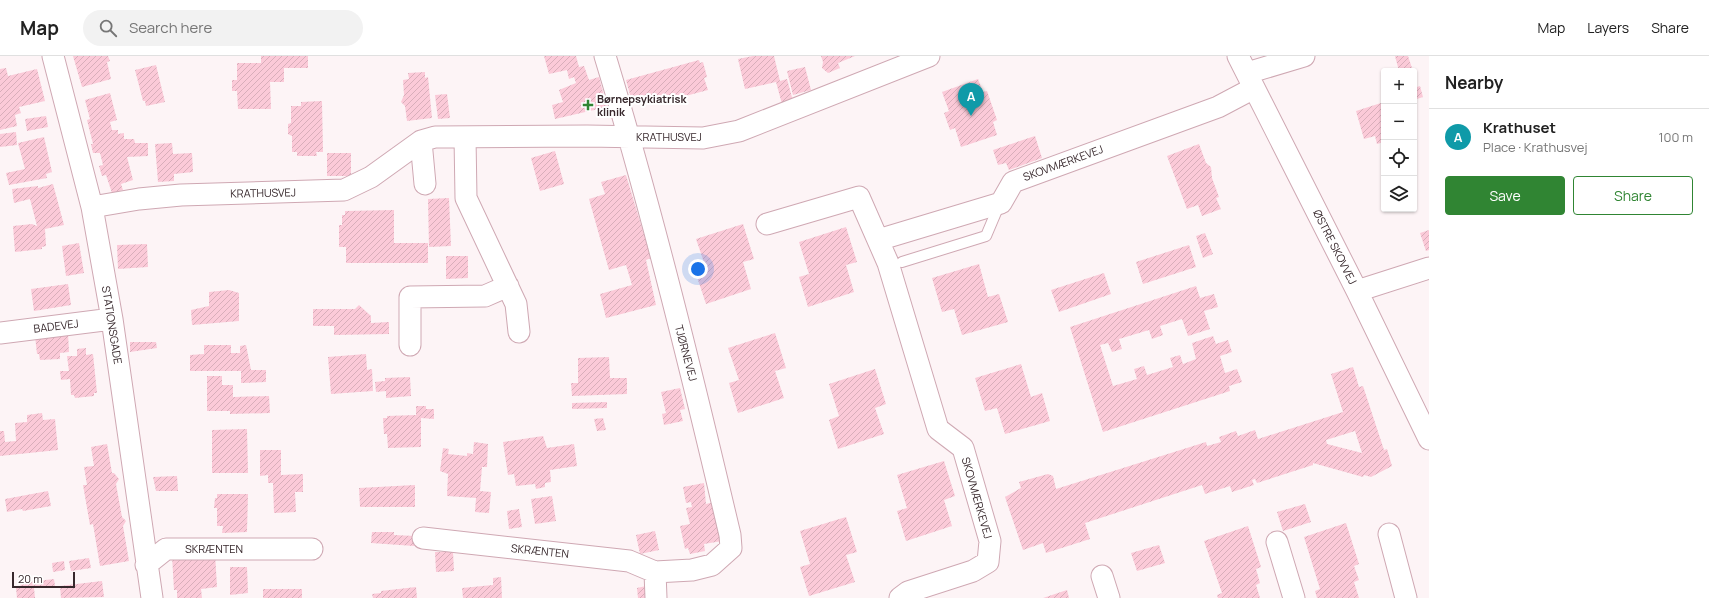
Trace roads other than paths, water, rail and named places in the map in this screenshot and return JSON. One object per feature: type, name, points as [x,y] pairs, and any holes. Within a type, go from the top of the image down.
[{"type":"street","name":"STATIONSGADE","points":[[53,56],[92,207],[112,319],[146,565],[152,598]]},
{"type":"street","name":"TJØRNEVEJ","points":[[605,56],[630,137],[693,378],[730,535],[730,548],[712,565],[692,570],[655,572]]},
{"type":"street","name":"KRATHUSVEJ","points":[[92,207],[139,199],[180,195],[344,190],[371,177],[420,142],[435,137],[703,138],[739,131],[929,56]]},
{"type":"street","name":"SKOVMÆRKEVEJ","points":[[1001,203],[1013,182],[1218,107],[1247,72],[1304,56]]},
{"type":"street","name":"ØSTRE SKOVVEJ","points":[[1247,72],[1357,291],[1429,439]]},
{"type":"street","points":[[466,137],[466,198],[516,304],[520,332]]},
{"type":"street","points":[[420,142],[425,184]]},
{"type":"street","name":"SKOVMÆRKEVEJ","points":[[768,224],[859,197],[888,263],[938,429],[963,448],[990,541],[988,562],[973,571],[908,592],[900,598]]},
{"type":"street","points":[[878,240],[1001,203]]},
{"type":"street","points":[[1357,291],[1429,268]]},
{"type":"street","points":[[410,345],[410,297],[485,296],[508,286]]},
{"type":"street","name":"BADEVEJ","points":[[0,333],[112,319]]},
{"type":"street","points":[[1389,534],[1406,598]]},
{"type":"street","name":"SKRÆNTEN","points":[[423,538],[629,561],[655,572]]},
{"type":"street","points":[[1278,542],[1294,598]]},
{"type":"street","name":"SKRÆNTEN","points":[[146,565],[166,549],[312,549]]},
{"type":"street","points":[[655,572],[656,598]]},
{"type":"street","points":[[1102,576],[1108,598]]},
{"type":"lane","points":[[902,262],[986,236],[1001,203]]},
{"type":"place","name":"Børnepsykiatrisk klinik","points":[[588,105]]},
{"type":"place","name":"Krathuset","points":[[971,116]]}]
